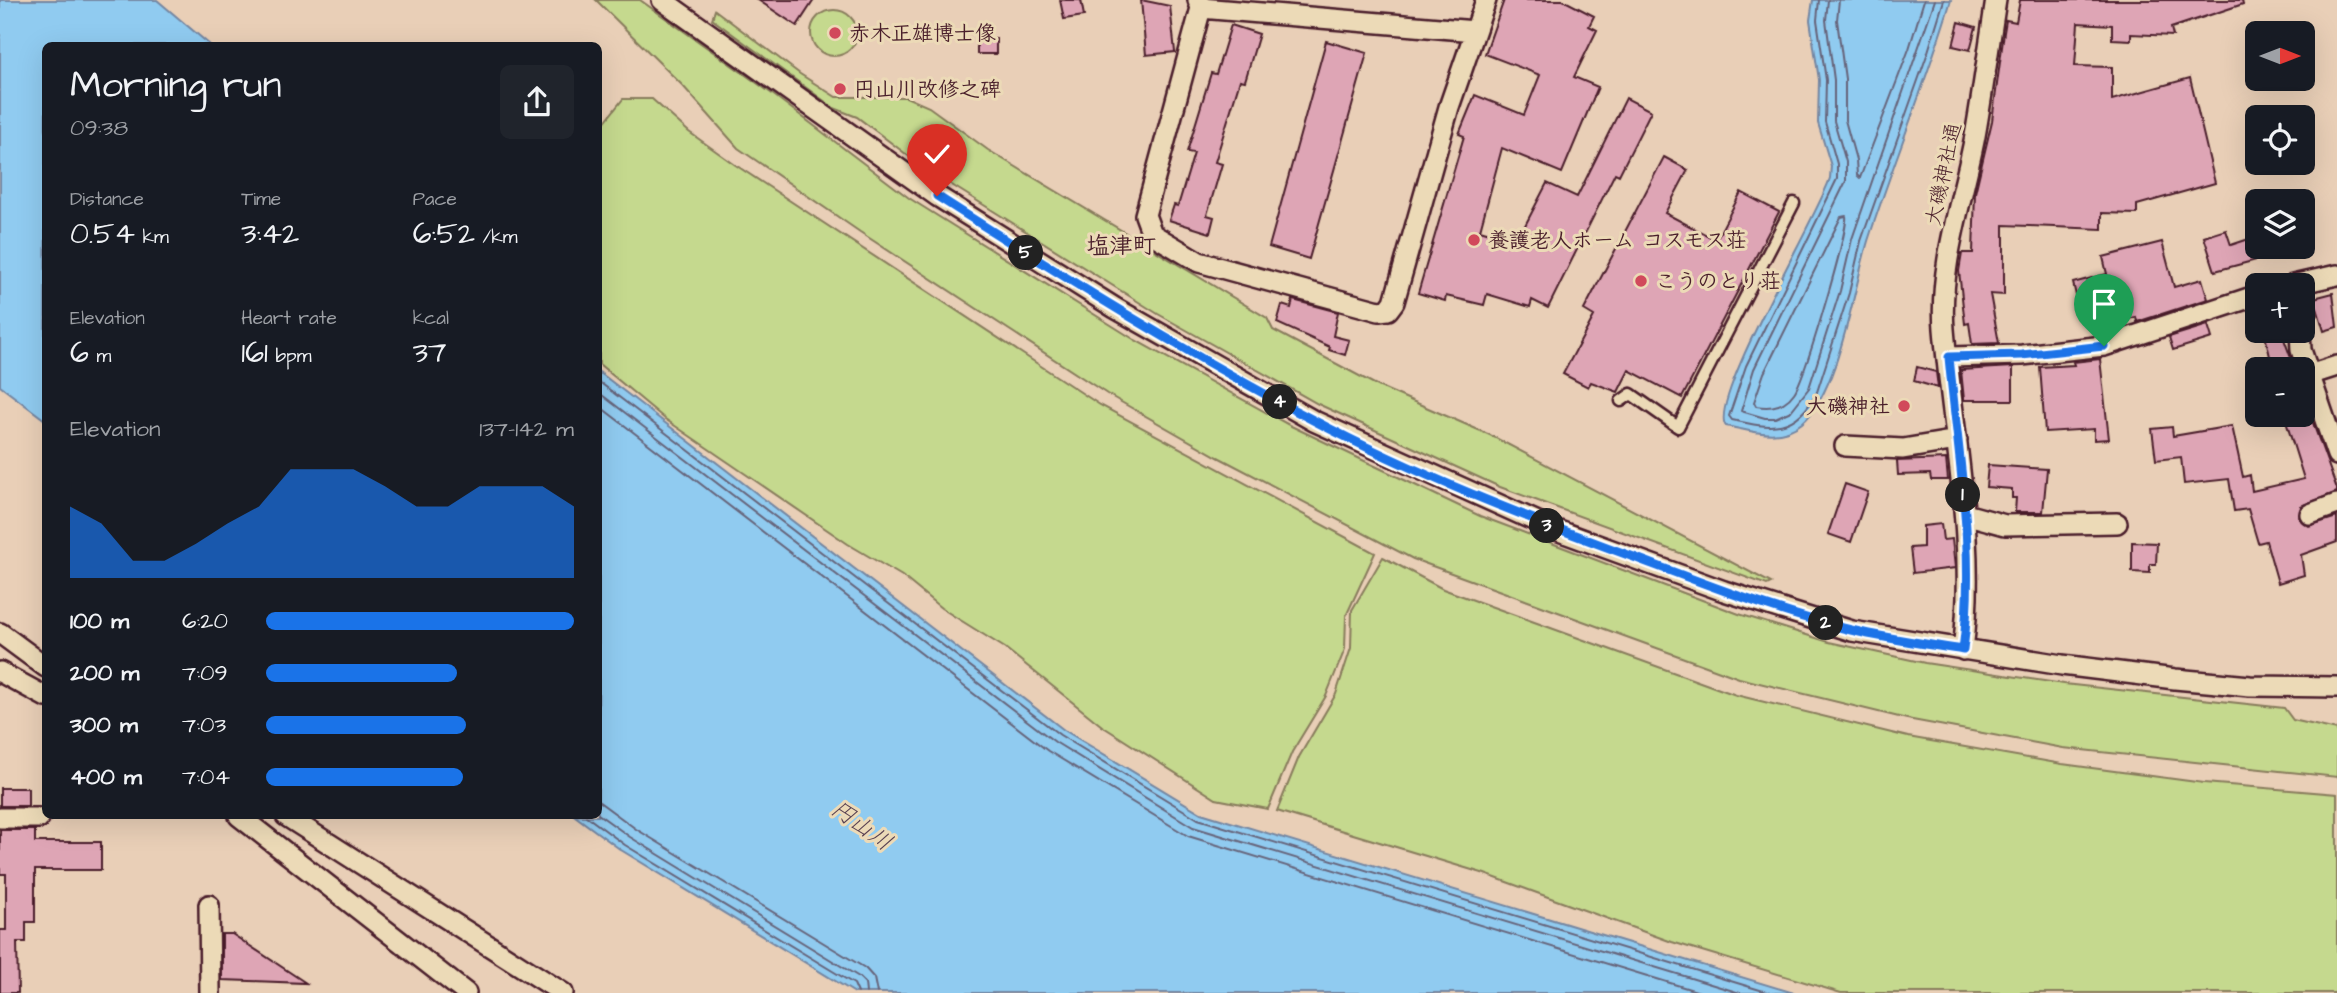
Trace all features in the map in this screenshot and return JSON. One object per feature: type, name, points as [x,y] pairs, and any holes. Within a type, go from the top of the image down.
[{"type":"street","points":[[662,0],[937,196],[1115,308],[1314,421],[1551,528],[1724,591],[1852,631],[1963,650],[2175,679],[2250,685],[2337,687]]},
{"type":"street","points":[[1475,31],[1200,4],[1145,215],[1152,234],[1199,262],[1379,311],[1388,310],[1394,302],[1449,107],[1486,0]]},
{"type":"street","name":"大磯神社通","points":[[1963,650],[1969,596],[1965,514],[1944,328],[1947,262],[1975,136],[1996,0]]},
{"type":"street","points":[[2315,280],[2337,275]]},
{"type":"street","points":[[1949,357],[2022,355],[2104,346],[2245,299]]},
{"type":"street","points":[[2315,373],[2337,366]]},
{"type":"street","points":[[2315,392],[2337,455]]},
{"type":"street","points":[[1845,446],[1903,449],[1956,440]]},
{"type":"street","points":[[2310,514],[2337,504]]},
{"type":"street","points":[[1965,514],[2005,525],[2117,523]]},
{"type":"street","points":[[0,634],[42,664]]},
{"type":"street","points":[[0,672],[42,695]]},
{"type":"street","points":[[0,818],[39,818]]},
{"type":"street","points":[[243,819],[466,993]]},
{"type":"street","points":[[291,819],[563,993]]},
{"type":"street","points":[[209,905],[210,993]]},
{"type":"lane","points":[[1621,401],[1631,394],[1678,427],[1794,203]]},
{"type":"green space","points":[[596,0],[640,0],[771,93],[909,198],[1135,340],[1289,425],[1480,516],[1739,614],[1829,642],[1925,663],[2064,684],[2284,708],[2293,720],[2337,730],[2337,777],[2063,748],[1907,719],[1739,678],[1413,559],[1218,457],[1107,394],[860,232],[738,148],[683,86]]},
{"type":"green space","points":[[715,10],[800,74],[836,97],[906,97],[929,107],[988,150],[1267,318],[1273,330],[1380,387],[1490,435],[1771,583],[1767,585],[1500,487],[1318,404],[1158,314],[923,167],[857,117],[834,108],[712,19]]},
{"type":"green space","points":[[834,10],[850,17],[857,33],[850,49],[834,56],[818,49],[811,33],[818,17]]},
{"type":"green space","points":[[623,99],[652,99],[689,132],[734,164],[1100,405],[1375,553],[1346,616],[1345,649],[1326,696],[1292,752],[1268,809],[1216,799],[1102,726],[1005,648],[941,608],[902,576],[848,544],[665,419],[602,366],[602,125]]},
{"type":"green space","points":[[1383,557],[1443,589],[1736,695],[1908,737],[2062,764],[2204,783],[2337,794],[2337,993],[1841,993],[1672,942],[1482,873],[1277,811],[1299,757],[1336,694],[1351,648],[1352,610]]},
{"type":"water","points":[[0,0],[157,0],[206,42],[42,42],[42,418],[0,386]]},
{"type":"water","points":[[1813,0],[1951,0],[1868,241],[1844,338],[1826,388],[1815,408],[1802,423],[1784,432],[1765,434],[1726,426],[1724,411],[1747,348],[1830,178],[1831,166],[1818,123],[1819,80],[1810,20]]},
{"type":"water","name":"円山川","points":[[602,374],[1064,730],[1201,813],[1794,993],[855,993],[621,850],[579,819],[602,819]]},
{"type":"building","points":[[758,0],[814,0],[797,26]]},
{"type":"building","points":[[1060,0],[1081,0],[1084,16],[1064,19]]},
{"type":"building","points":[[1141,0],[1170,6],[1175,52],[1146,55]]},
{"type":"building","points":[[1504,0],[1563,0],[1594,16],[1589,26],[1597,30],[1574,77],[1598,87],[1562,173],[1502,148],[1480,230],[1517,241],[1547,183],[1577,197],[1626,98],[1651,111],[1619,175],[1615,173],[1548,308],[1532,300],[1530,307],[1487,294],[1484,305],[1446,296],[1445,301],[1418,293],[1464,136],[1459,134],[1475,95],[1524,115],[1540,75],[1485,54]]},
{"type":"building","points":[[2020,0],[2242,0],[2243,4],[2171,28],[2173,36],[2131,34],[2131,40],[2112,39],[2112,25],[2078,23],[2075,66],[2112,67],[2112,100],[2190,78],[2215,183],[2137,205],[2137,214],[2102,213],[2102,229],[2004,225],[2004,295],[1990,294],[1999,343],[1972,344],[1969,323],[1965,324],[1959,271],[1962,253],[1973,253],[1975,193],[1992,121],[2006,20],[2016,22]]},
{"type":"building","points":[[1959,22],[1976,27],[1970,50],[1953,46]]},
{"type":"building","points":[[1231,25],[1259,34],[1245,81],[1240,80],[1215,162],[1222,164],[1207,215],[1214,217],[1210,233],[1169,220],[1174,205],[1178,206],[1194,153],[1187,152],[1211,73],[1216,74]]},
{"type":"building","points":[[977,38],[996,38],[996,54],[977,54]]},
{"type":"building","points":[[1326,41],[1367,53],[1309,259],[1269,247]]},
{"type":"building","points":[[1664,157],[1688,170],[1665,213],[1716,240],[1741,192],[1779,212],[1682,398],[1629,370],[1618,392],[1591,382],[1588,387],[1563,374],[1594,316],[1584,310]]},
{"type":"building","points":[[2226,230],[2231,245],[2245,240],[2245,259],[2260,259],[2215,271],[2204,237]]},
{"type":"building","points":[[2162,242],[2174,287],[2202,279],[2208,299],[2137,322],[2136,317],[2090,328],[2087,318],[2082,320],[2073,283],[2107,274],[2103,257]]},
{"type":"building","points":[[2333,293],[2337,327],[2324,331],[2315,298]]},
{"type":"building","points":[[1293,300],[1338,312],[1333,336],[1349,340],[1345,355],[1329,350],[1330,347],[1277,323],[1282,305],[1291,308]]},
{"type":"building","points":[[2208,325],[2212,338],[2173,350],[2169,337]]},
{"type":"building","points":[[2267,343],[2285,343],[2291,357],[2270,357]]},
{"type":"building","points":[[2100,359],[2109,439],[2094,440],[2094,429],[2045,432],[2040,367],[2074,365],[2073,362]]},
{"type":"building","points":[[1917,367],[1936,372],[1938,388],[1914,381]]},
{"type":"building","points":[[2013,367],[2013,400],[1964,400],[1961,370]]},
{"type":"building","points":[[2232,426],[2243,477],[2250,475],[2252,491],[2304,479],[2288,427],[2314,427],[2337,489],[2337,492],[2301,506],[2299,519],[2309,526],[2337,517],[2337,542],[2301,555],[2304,575],[2278,583],[2266,541],[2258,543],[2248,509],[2234,511],[2229,479],[2184,484],[2181,457],[2156,460],[2152,429],[2172,427],[2173,436]]},
{"type":"building","points":[[1946,459],[1948,480],[1931,480],[1930,474],[1898,475],[1897,461]]},
{"type":"building","points":[[1988,465],[2047,469],[2043,512],[2015,512],[2016,498],[2012,498],[2012,489],[1986,487]]},
{"type":"building","points":[[1845,484],[1868,492],[1851,542],[1828,534]]},
{"type":"building","points":[[1941,524],[1943,540],[1952,539],[1955,568],[1913,573],[1910,548],[1923,547],[1923,526]]},
{"type":"building","points":[[2132,542],[2157,543],[2156,564],[2150,564],[2150,573],[2132,572]]},
{"type":"building","points":[[0,788],[28,788],[28,806],[0,806]]},
{"type":"building","points":[[0,830],[35,830],[35,842],[101,842],[101,870],[35,870],[35,922],[26,922],[26,942],[17,942],[18,993],[0,993],[0,930],[6,930],[6,874],[0,874]]},
{"type":"building","points":[[222,934],[232,934],[306,983],[222,980]]},
{"type":"place","name":"赤木正雄博士像","points":[[835,33]]},
{"type":"place","name":"円山川改修之碑","points":[[840,89]]},
{"type":"place","name":"養護老人ホーム コスモス荘","points":[[1474,240]]},
{"type":"place","name":"こうのとり荘","points":[[1641,281]]},
{"type":"place","name":"大磯神社","points":[[1904,406]]},
{"type":"district","name":"塩津町","points":[[1121,245]]},
{"type":"route","points":[[937,196],[1115,308],[1204,359],[1314,421],[1414,468],[1551,528],[1724,591],[1852,631],[1963,650],[1969,596],[1965,514],[1949,357],[2022,355],[2104,346]]}]
